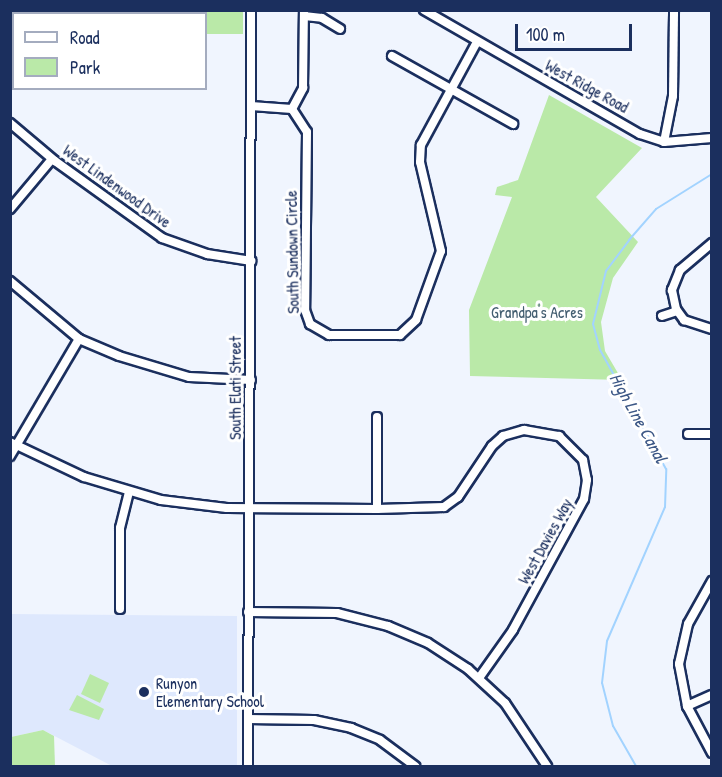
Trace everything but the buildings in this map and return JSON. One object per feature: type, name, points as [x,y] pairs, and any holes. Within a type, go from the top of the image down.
[{"type":"street","name":"South Elati Street","points":[[248,766],[251,10]]},
{"type":"street","name":"West Ridge Road","points":[[424,10],[640,134],[664,142],[711,138]]},
{"type":"street","points":[[664,142],[673,96],[674,10]]},
{"type":"street","points":[[251,106],[292,109],[303,88],[304,13],[322,18],[340,29]]},
{"type":"street","name":"South Sundown Circle","points":[[292,109],[307,132],[308,320],[325,334],[393,336],[412,326],[439,259],[440,242],[420,151],[477,42]]},
{"type":"street","points":[[392,56],[513,124]]},
{"type":"street","name":"West Lindenwood Drive","points":[[10,123],[52,159],[162,238],[199,252],[251,261]]},
{"type":"street","points":[[10,209],[52,159]]},
{"type":"street","points":[[711,243],[676,275],[672,291],[677,311],[689,323],[711,329]]},
{"type":"street","points":[[10,281],[79,339],[168,373],[217,381],[251,380]]},
{"type":"street","points":[[663,316],[677,311]]},
{"type":"street","points":[[10,456],[14,444],[79,339]]},
{"type":"street","points":[[377,417],[377,509]]},
{"type":"street","name":"West Davies Way","points":[[14,444],[129,492],[182,504],[249,508],[434,508],[450,504],[492,446],[510,433],[552,433],[579,453],[587,480],[585,499],[513,630],[479,678]]},
{"type":"street","points":[[688,434],[711,434]]},
{"type":"street","points":[[120,609],[120,528],[129,492]]},
{"type":"street","points":[[711,581],[688,624],[681,648],[680,676],[687,706],[711,753]]},
{"type":"street","points":[[248,612],[313,611],[370,620],[428,643],[479,678],[514,714],[547,766]]},
{"type":"street","points":[[687,706],[711,695]]},
{"type":"street","points":[[248,719],[314,720],[351,728],[380,740],[415,766]]},
{"type":"shaded area","points":[[11,614],[237,616],[237,766],[112,766],[43,730],[11,737]]},
{"type":"green space","points":[[178,11],[243,11],[243,34],[207,34],[207,12]]},
{"type":"green space","name":"Grandpa's Acres","points":[[549,95],[642,148],[596,197],[638,242],[613,278],[601,322],[605,351],[622,380],[470,376],[469,310],[512,197],[495,195],[497,187],[518,180]]},
{"type":"green space","points":[[90,674],[109,683],[100,703],[81,694]]},
{"type":"green space","points":[[77,695],[104,709],[99,720],[69,710]]},
{"type":"green space","points":[[43,730],[54,736],[55,766],[11,766],[11,737]]},
{"type":"waterway","name":"High Line Canal","points":[[636,766],[613,726],[602,683],[607,641],[665,507],[666,469],[600,350],[593,324],[606,271],[629,240],[656,209],[712,174]]},
{"type":"place","name":"Runyon Elementary School","points":[[144,692]]}]
